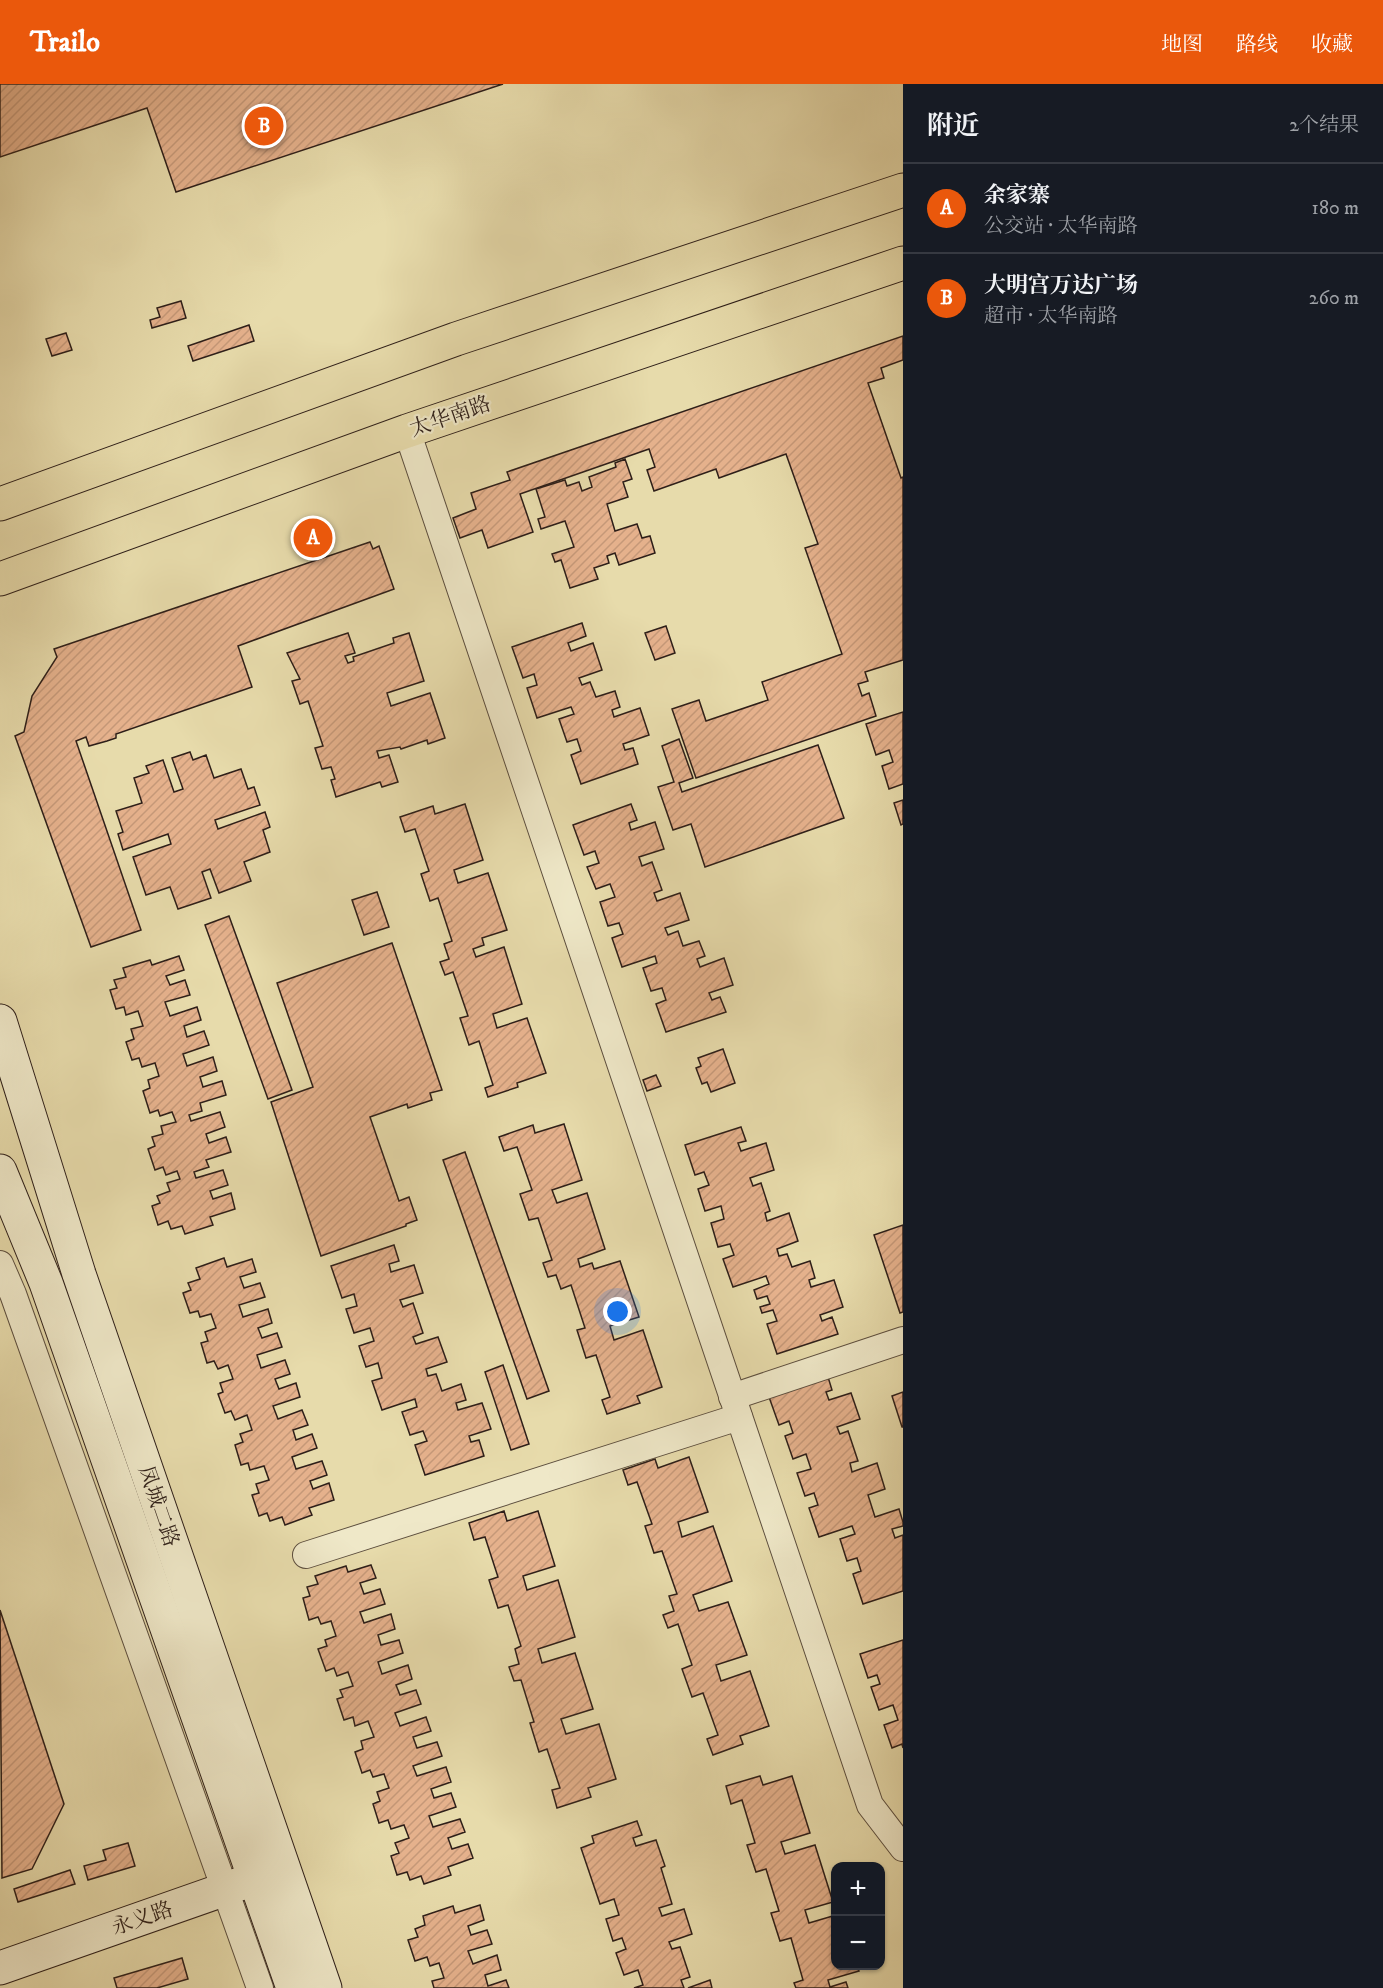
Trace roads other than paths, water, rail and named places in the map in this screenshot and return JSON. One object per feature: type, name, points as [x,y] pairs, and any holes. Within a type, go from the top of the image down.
[{"type":"main road","points":[[0,504],[456,339],[903,190]]},
{"type":"main road","name":"太华南路","points":[[0,579],[407,431],[903,262]]},
{"type":"main road","name":"凤城二路","points":[[0,1021],[79,1274],[256,1879],[325,1988]]},
{"type":"main road","name":"凤城二路","points":[[0,1172],[46,1283],[293,1988]]},
{"type":"main road","name":"永义路","points":[[0,1968],[256,1879]]},
{"type":"street","points":[[407,431],[870,1805],[903,1848]]},
{"type":"street","points":[[0,1264],[256,1879],[260,1988]]},
{"type":"street","points":[[306,1555],[736,1407],[903,1340]]},
{"type":"place","name":"大明宫万达广场","points":[[264,126]]},
{"type":"place","name":"余家寨","points":[[313,538]]}]
